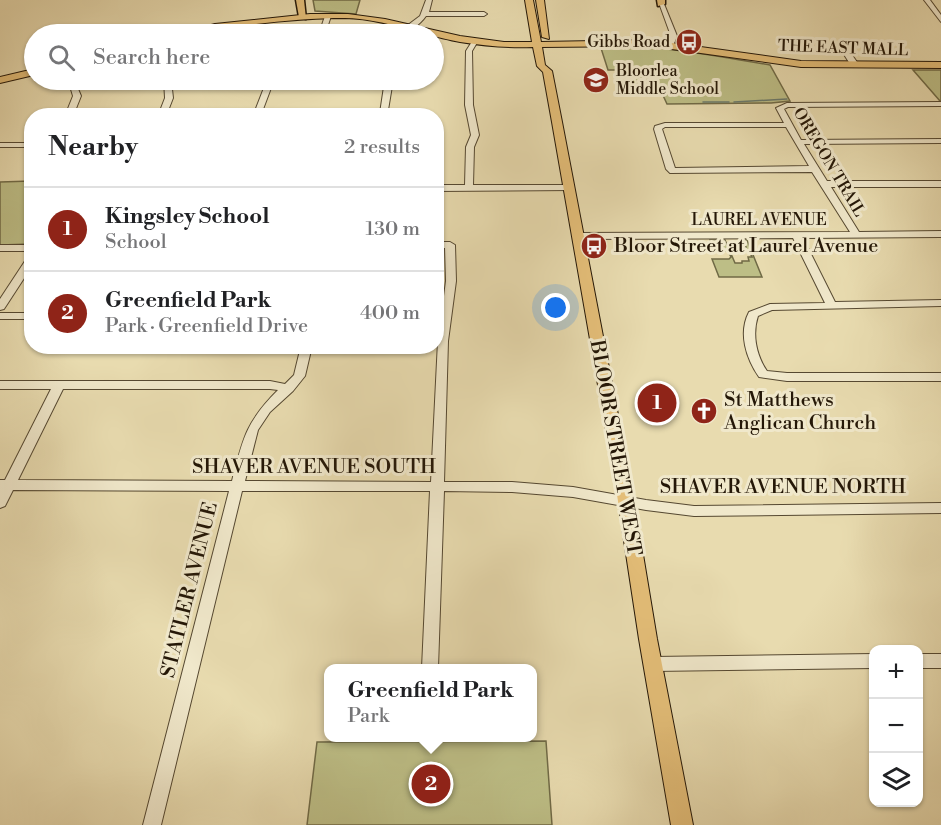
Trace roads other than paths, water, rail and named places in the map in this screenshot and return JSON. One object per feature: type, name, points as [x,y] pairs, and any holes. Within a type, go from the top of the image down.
[{"type":"highway","points":[[300,0],[303,17]]},
{"type":"main road","name":"BLOOR STREET WEST","points":[[529,0],[549,62],[577,236],[682,825]]},
{"type":"main road","name":"BLOOR STREET WEST","points":[[540,0],[541,66],[549,62]]},
{"type":"main road","name":"THE EAST MALL","points":[[235,24],[328,16],[366,18],[395,24]]},
{"type":"main road","name":"THE EAST MALL","points":[[444,34],[504,45],[542,40],[576,39],[672,43],[793,63],[941,65]]},
{"type":"main road","name":"THE EAST MALL","points":[[542,40],[590,40]]},
{"type":"main road","points":[[0,80],[24,74]]},
{"type":"street","points":[[414,24],[426,14],[429,0]]},
{"type":"street","points":[[927,0],[941,20]]},
{"type":"street","points":[[661,2],[674,36],[672,43]]},
{"type":"street","points":[[426,14],[484,14]]},
{"type":"street","points":[[325,24],[328,16]]},
{"type":"street","points":[[469,188],[470,147],[476,135],[469,105],[469,51],[475,41]]},
{"type":"street","points":[[845,51],[855,65]]},
{"type":"street","points":[[72,108],[77,96],[75,90]]},
{"type":"street","points":[[165,108],[169,98],[168,90]]},
{"type":"street","points":[[260,108],[266,90]]},
{"type":"street","points":[[384,108],[387,90]]},
{"type":"street","name":"OREGON TRAIL","points":[[856,234],[788,125],[780,110],[782,106],[941,104]]},
{"type":"street","points":[[788,125],[665,125],[659,126],[658,131],[670,169],[673,171],[814,169]]},
{"type":"street","points":[[798,142],[941,141]]},
{"type":"street","points":[[0,145],[24,145]]},
{"type":"street","points":[[823,184],[941,184]]},
{"type":"street","points":[[444,188],[569,188]]},
{"type":"street","points":[[796,234],[831,305]]},
{"type":"street","name":"LAUREL AVENUE","points":[[577,236],[941,234]]},
{"type":"street","points":[[444,245],[450,245],[444,303]]},
{"type":"street","points":[[0,248],[24,248]]},
{"type":"street","points":[[0,307],[24,270]]},
{"type":"street","points":[[941,303],[770,307],[753,314],[750,330],[757,367],[764,374],[787,377],[941,377]]},
{"type":"street","points":[[0,316],[24,316]]},
{"type":"street","name":"STATLER AVENUE","points":[[152,825],[252,430],[266,409],[289,388],[301,371],[305,354]]},
{"type":"street","points":[[430,664],[442,354]]},
{"type":"street","points":[[0,385],[270,385],[289,388]]},
{"type":"street","points":[[0,503],[5,485],[59,385]]},
{"type":"street","name":"SHAVER AVENUE SOUTH","points":[[5,485],[540,488],[626,501]]},
{"type":"street","name":"SHAVER AVENUE NORTH","points":[[626,501],[694,511],[941,508]]},
{"type":"street","points":[[653,664],[869,661]]},
{"type":"street","points":[[923,661],[941,661]]},
{"type":"waterway","points":[[734,102],[787,99]]},
{"type":"waterway","points":[[703,102],[729,102]]},
{"type":"place","name":"Gibbs Road","points":[[689,42]]},
{"type":"place","name":"Bloorlea Middle School","points":[[596,80]]},
{"type":"place","name":"Bloor Street at Laurel Avenue","points":[[594,246]]},
{"type":"place","name":"Kingsley School","points":[[657,403]]},
{"type":"place","name":"St Matthews Anglican Church","points":[[704,411]]},
{"type":"place","name":"Greenfield Park","points":[[431,784]]}]
